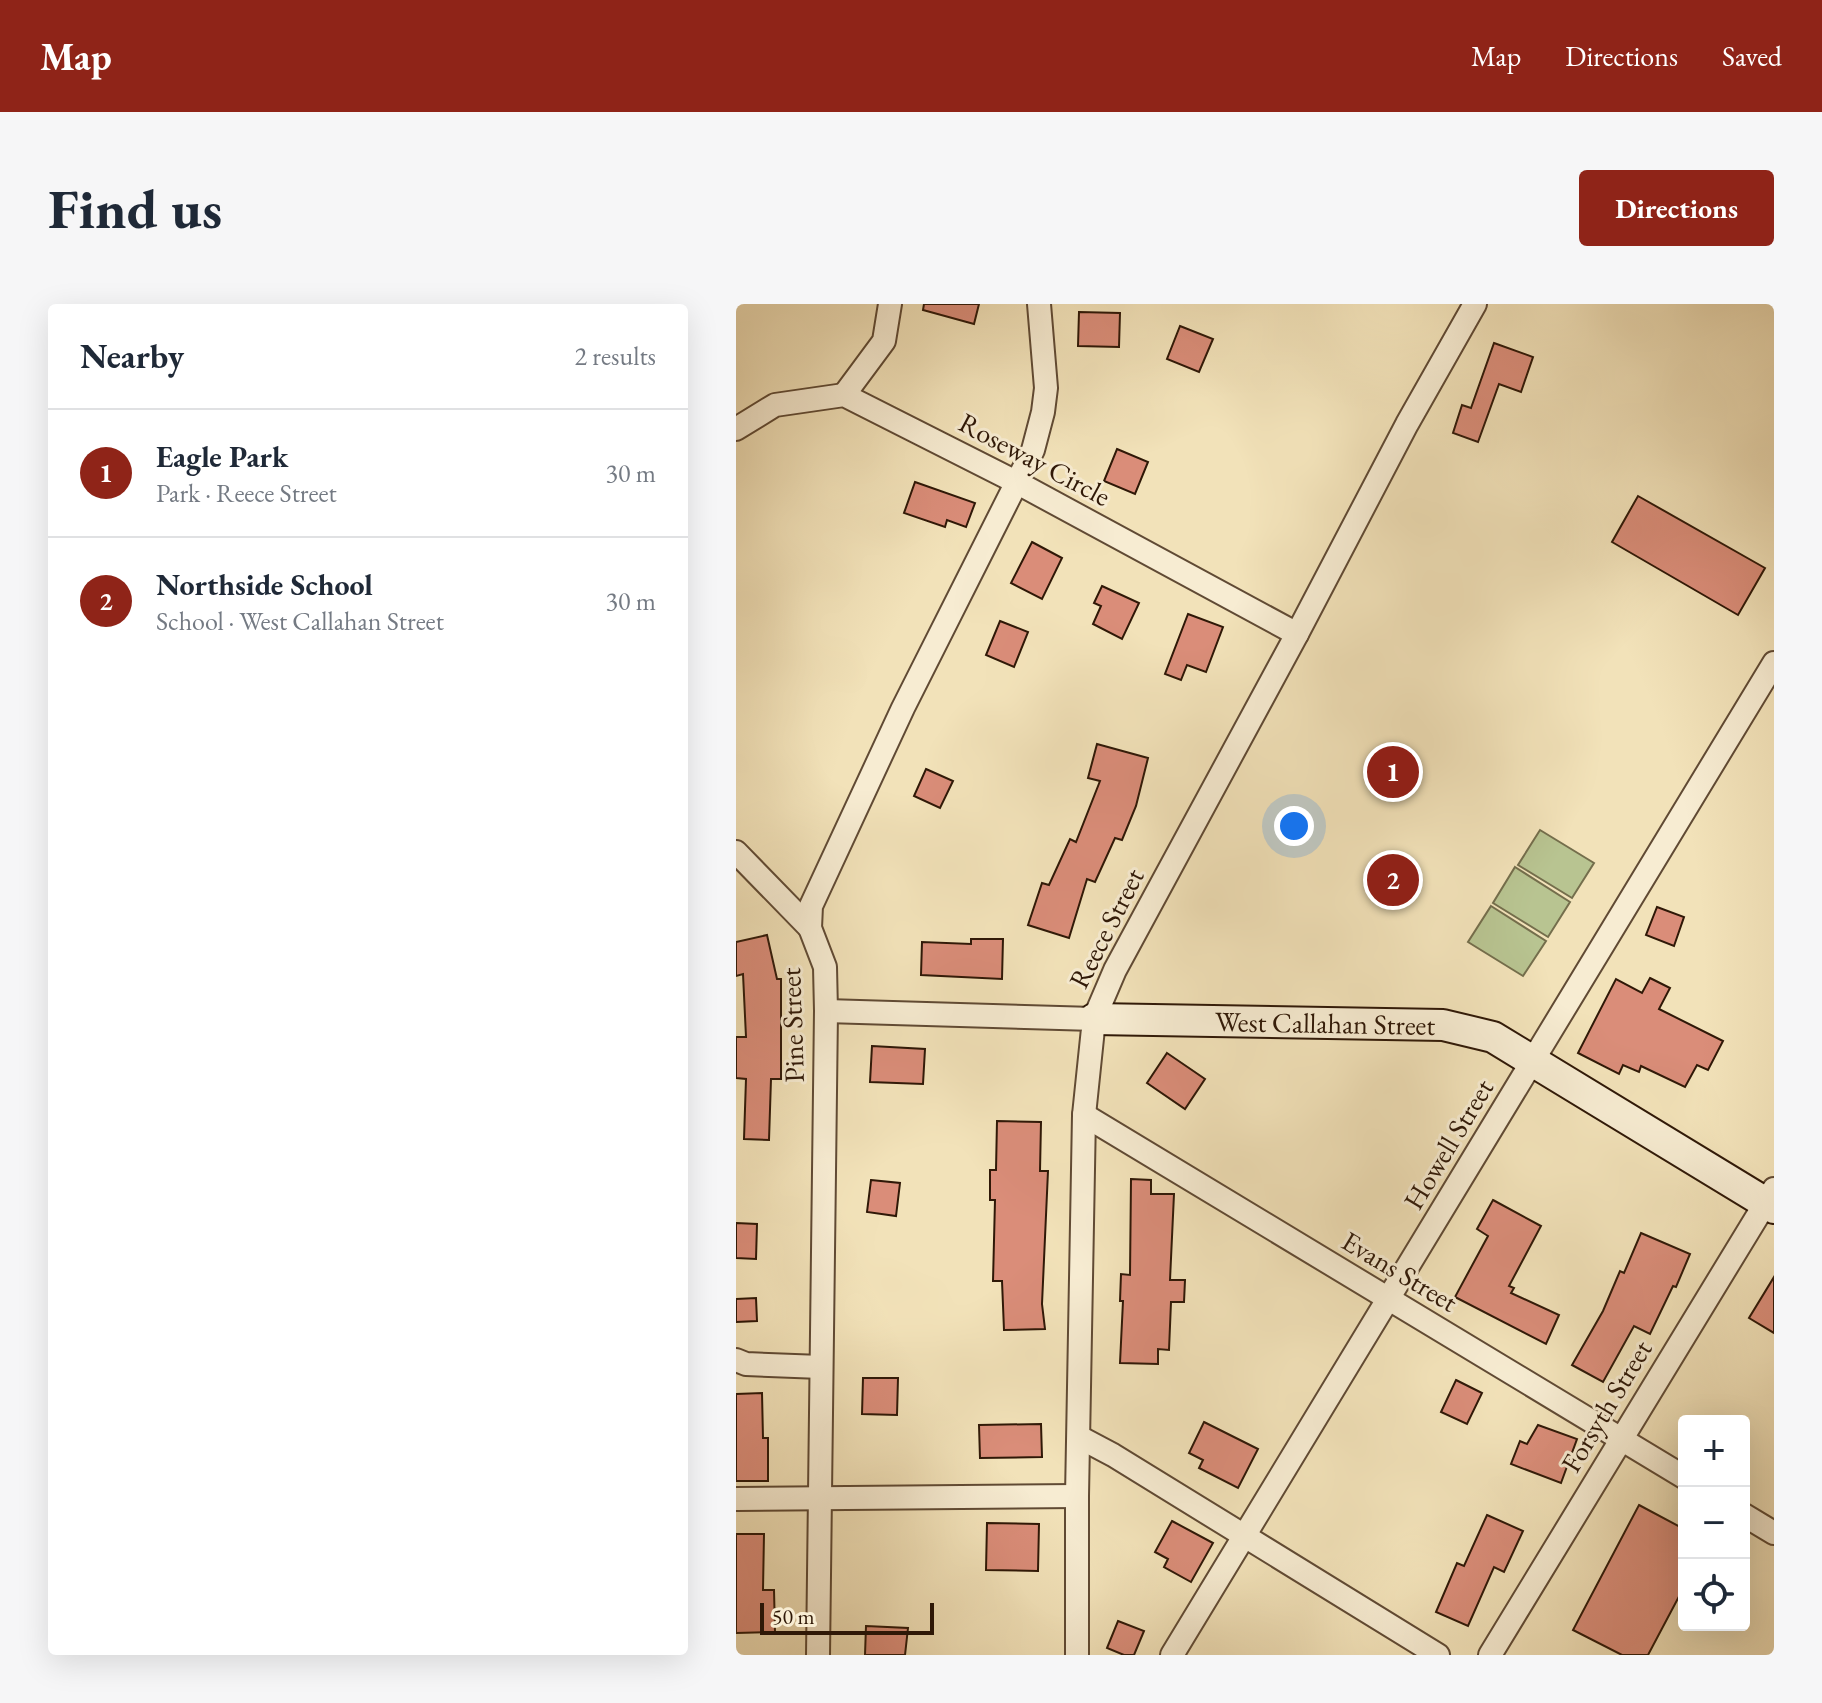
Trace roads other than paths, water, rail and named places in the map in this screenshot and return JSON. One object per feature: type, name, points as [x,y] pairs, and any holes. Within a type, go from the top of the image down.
[{"type":"street","points":[[736,429],[775,405],[844,395],[884,341],[890,304]]},
{"type":"street","name":"Reece Street","points":[[1077,1655],[1084,1115],[1094,1019],[1115,970],[1407,424],[1475,304]]},
{"type":"street","name":"Pine Street","points":[[818,1655],[826,1011],[825,967],[810,928],[811,906],[903,708],[1033,450],[1046,388],[1043,310]]},
{"type":"street","name":"Roseway Circle","points":[[844,395],[1016,482],[1297,634]]},
{"type":"street","name":"Howell Street","points":[[1172,1655],[1774,663]]},
{"type":"street","points":[[736,852],[810,928]]},
{"type":"street","name":"West Callahan Street","points":[[826,1011],[1443,1025],[1493,1037],[1771,1200]]},
{"type":"street","name":"Evans Street","points":[[1084,1115],[1678,1473]]},
{"type":"street","name":"Forsyth Street","points":[[1490,1655],[1621,1438],[1771,1200]]},
{"type":"street","points":[[736,1360],[746,1364],[821,1367]]},
{"type":"street","points":[[1079,1437],[1438,1655]]},
{"type":"street","points":[[736,1499],[1077,1496]]},
{"type":"street","points":[[1750,1519],[1774,1533]]},
{"type":"place","name":"Eagle Park","points":[[1393,772]]},
{"type":"place","name":"Northside School","points":[[1393,880]]}]
